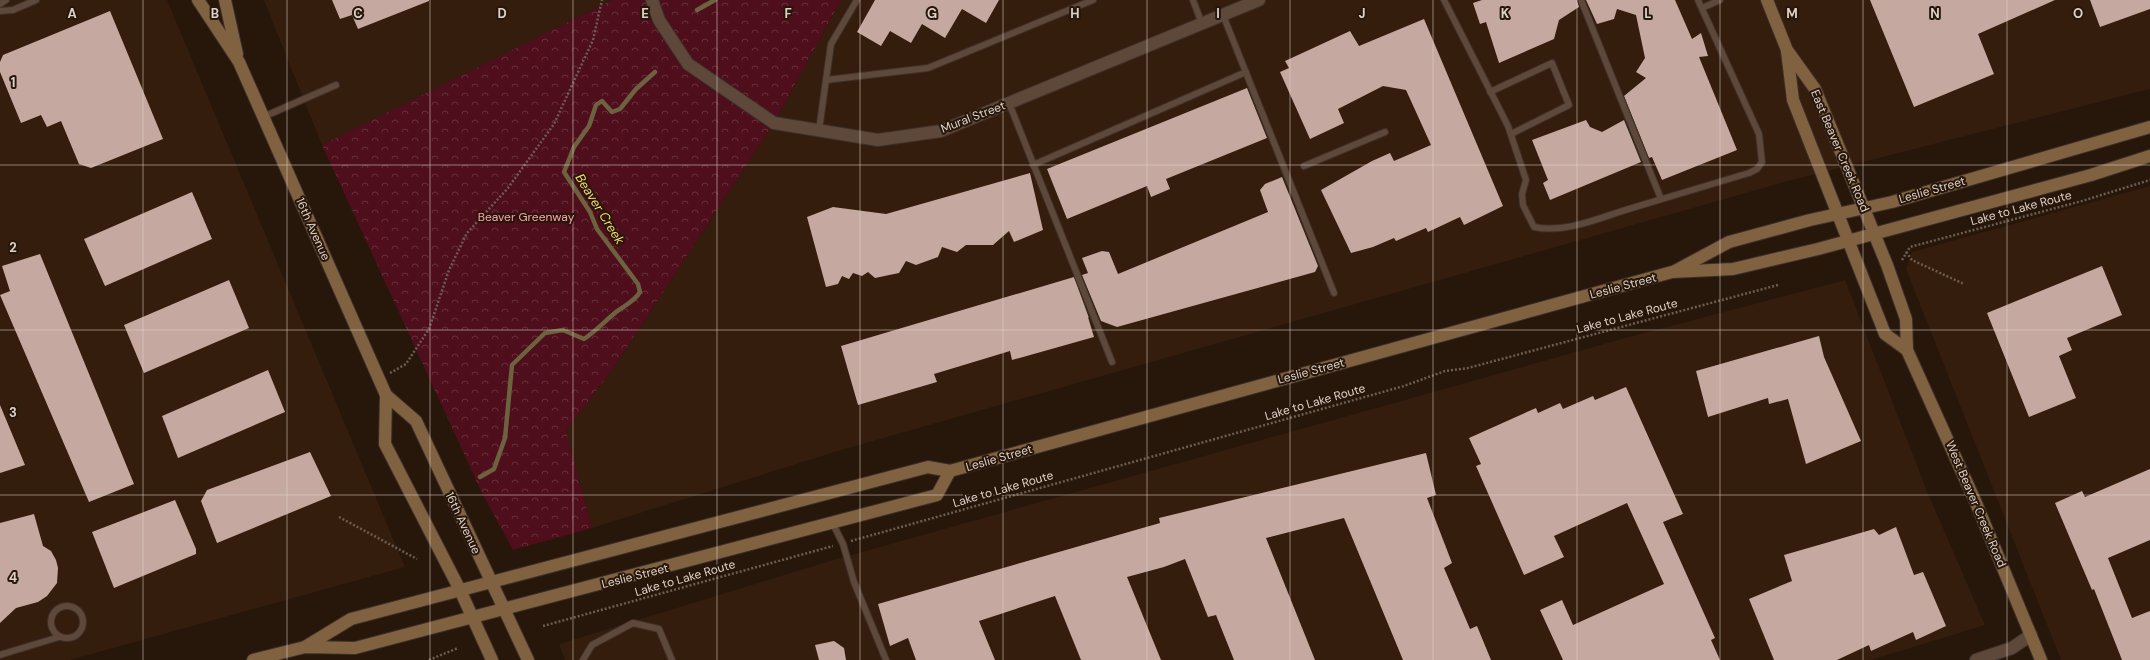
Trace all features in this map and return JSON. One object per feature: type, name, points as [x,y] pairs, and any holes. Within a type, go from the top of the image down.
[{"type":"main road","name":"16th Avenue","points":[[198,0],[239,62],[386,395],[385,444],[460,590],[492,660]]},
{"type":"main road","name":"16th Avenue","points":[[225,0],[239,62]]},
{"type":"main road","name":"East Beaver Creek Road","points":[[1767,0],[1787,50],[1815,89],[1875,235]]},
{"type":"main road","name":"East Beaver Creek Road","points":[[1787,50],[1793,100],[1838,214]]},
{"type":"main road","name":"Leslie Street","points":[[305,647],[351,619],[928,467],[950,471],[1672,272],[1729,242],[1838,214],[1892,202],[2150,128]]},
{"type":"main road","name":"Leslie Street","points":[[1672,272],[1733,269],[1875,235],[2150,156]]},
{"type":"main road","name":"West Beaver Creek Road","points":[[1838,214],[1885,334],[1907,350]]},
{"type":"main road","name":"West Beaver Creek Road","points":[[1875,235],[1906,319],[1907,350],[1976,503],[2041,660]]},
{"type":"main road","name":"16th Avenue","points":[[386,395],[416,421],[528,660]]},
{"type":"main road","name":"Leslie Street","points":[[253,660],[305,647],[355,648],[472,616],[629,578],[833,524],[937,495],[950,471]]},
{"type":"street","name":"Mural Street","points":[[652,0],[659,20],[688,64],[774,123],[878,140],[941,131],[1223,15],[1237,4],[1259,0]]},
{"type":"street","points":[[1976,660],[2012,648],[2031,635]]},
{"type":"lane","points":[[0,4],[6,0]]},
{"type":"lane","points":[[0,11],[13,10],[36,0]]},
{"type":"lane","points":[[819,130],[831,44],[857,0]]},
{"type":"lane","points":[[826,80],[928,68],[1093,0]]},
{"type":"lane","points":[[1193,0],[1202,24]]},
{"type":"lane","points":[[1444,0],[1511,134],[1526,180],[1522,194],[1523,205],[1534,227],[1547,230],[1562,228],[1749,173],[1757,168],[1762,162],[1759,134],[1698,0]]},
{"type":"lane","points":[[1581,0],[1660,199]]},
{"type":"lane","points":[[1702,8],[1720,0]]},
{"type":"lane","points":[[1223,15],[1334,293]]},
{"type":"lane","points":[[1490,92],[1552,63],[1569,105],[1511,134]]},
{"type":"lane","points":[[1033,165],[1246,72]]},
{"type":"lane","points":[[263,117],[336,85]]},
{"type":"lane","points":[[1009,103],[1112,362]]},
{"type":"lane","points":[[1304,166],[1385,132]]},
{"type":"lane","points":[[833,524],[843,544],[854,582],[886,660]]},
{"type":"lane","points":[[0,655],[59,637],[64,639],[75,637],[82,628],[82,618],[76,609],[66,606],[60,607],[52,614],[50,624],[52,630],[59,637]]},
{"type":"lane","points":[[584,660],[592,645],[632,623],[659,629],[672,660]]},
{"type":"path","points":[[379,379],[406,364],[429,329],[449,270],[467,233],[508,188],[554,124],[592,40],[602,0]]},
{"type":"path","name":"Lake to Lake Route","points":[[1906,252],[1910,247],[2082,202],[2150,180]]},
{"type":"path","points":[[1902,260],[1906,252],[1912,260],[1964,284]]},
{"type":"path","name":"Lake to Lake Route","points":[[858,540],[1404,386],[1445,371],[1468,368],[1778,284]]},
{"type":"path","points":[[339,517],[417,559]]},
{"type":"path","name":"Lake to Lake Route","points":[[543,626],[831,547]]},
{"type":"path","points":[[429,660],[458,648]]},
{"type":"shaded area","points":[[0,0],[167,0],[405,567],[70,660],[0,660]]},
{"type":"shaded area","points":[[264,0],[612,0],[322,145]]},
{"type":"shaded area","points":[[841,0],[2150,0],[2150,89],[1788,181],[838,451],[592,528],[566,431],[612,370],[774,123]]},
{"type":"shaded area","points":[[2150,186],[2150,660],[2061,660],[1906,269],[1912,252]]},
{"type":"shaded area","points":[[1845,280],[1927,491],[1985,625],[1871,660],[565,660],[559,644],[830,561],[1629,337]]},
{"type":"green space","name":"Beaver Greenway","points":[[612,0],[841,0],[774,123],[612,370],[566,431],[592,528],[513,550],[482,493],[322,145]]},
{"type":"building","points":[[332,0],[429,1],[358,29],[352,15],[340,19]]},
{"type":"building","points":[[875,0],[999,0],[986,23],[962,9],[945,38],[922,24],[911,43],[890,31],[881,46],[857,32]]},
{"type":"building","points":[[1482,0],[1577,0],[1579,7],[1559,20],[1554,39],[1499,63],[1486,22],[1480,24],[1473,3]]},
{"type":"building","points":[[1586,0],[1675,0],[1692,39],[1701,33],[1708,56],[1699,57],[1737,150],[1662,180],[1652,157],[1649,158],[1624,96],[1646,78],[1636,72],[1645,58],[1636,15],[1617,9],[1614,19],[1597,24]]},
{"type":"building","points":[[1870,0],[2055,0],[1978,34],[1994,74],[1914,107]]},
{"type":"building","points":[[2090,0],[2150,0],[2150,9],[2100,27]]},
{"type":"building","points":[[110,11],[163,139],[91,168],[79,164],[61,121],[47,127],[41,115],[21,123],[0,72],[0,62],[3,55]]},
{"type":"building","points":[[1424,19],[1503,206],[1464,225],[1460,217],[1428,232],[1426,228],[1396,241],[1394,238],[1373,247],[1351,253],[1321,190],[1372,161],[1390,153],[1394,161],[1431,145],[1406,90],[1383,86],[1338,109],[1344,123],[1310,139],[1280,72],[1289,68],[1285,61],[1350,31],[1359,46]]},
{"type":"building","points":[[1247,88],[1267,138],[1166,179],[1170,189],[1151,197],[1147,186],[1067,219],[1047,169]]},
{"type":"building","points":[[1586,120],[1590,127],[1602,132],[1624,120],[1641,162],[1550,200],[1543,183],[1548,180],[1532,140]]},
{"type":"building","points":[[1030,173],[1043,230],[1014,242],[1009,231],[993,245],[966,245],[957,252],[942,247],[938,257],[916,265],[906,261],[899,273],[875,278],[868,272],[862,276],[853,273],[849,279],[842,276],[838,284],[826,287],[807,217],[833,207],[886,214]]},
{"type":"building","points":[[1282,177],[1318,266],[1315,272],[1117,327],[1101,321],[1082,275],[1088,273],[1082,258],[1102,251],[1109,252],[1118,274],[1268,212],[1260,190],[1265,184]]},
{"type":"building","points":[[192,192],[212,239],[105,286],[84,239]]},
{"type":"building","points":[[40,254],[134,484],[89,502],[0,295],[10,291],[2,266]]},
{"type":"building","points":[[2102,266],[2122,315],[2067,338],[2072,350],[2059,356],[2076,398],[2029,417],[1987,313]]},
{"type":"building","points":[[1074,277],[1089,318],[1088,317],[1094,337],[1012,360],[1010,351],[934,374],[937,382],[858,405],[841,346]]},
{"type":"building","points":[[229,280],[249,328],[144,373],[124,325]]},
{"type":"building","points":[[1819,336],[1824,357],[1861,441],[1806,464],[1788,399],[1769,404],[1768,398],[1708,417],[1696,371]]},
{"type":"building","points":[[268,370],[285,412],[178,458],[162,416]]},
{"type":"building","points":[[1626,387],[1683,514],[1663,522],[1715,638],[1711,640],[1720,660],[1563,660],[1540,610],[1562,600],[1573,625],[1664,584],[1627,503],[1554,536],[1564,557],[1524,575],[1476,466],[1481,464],[1469,438],[1536,408],[1538,413],[1560,403],[1563,409],[1593,396],[1595,400]]},
{"type":"building","points":[[0,405],[25,465],[0,473]]},
{"type":"building","points":[[310,452],[331,496],[217,543],[201,501],[207,490]]},
{"type":"building","points":[[1426,453],[1436,495],[1427,498],[1452,563],[1444,568],[1470,629],[1477,626],[1491,660],[1403,660],[1344,518],[1266,538],[1315,660],[1234,660],[1216,615],[1208,617],[1185,559],[1164,567],[1127,577],[1161,660],[1081,660],[1055,596],[979,621],[995,660],[916,660],[908,638],[890,646],[878,604],[1160,523],[1159,518]]},
{"type":"building","points":[[2150,469],[2150,540],[2108,558],[2132,618],[2150,611],[2150,660],[2122,660],[2094,589],[2092,590],[2055,503],[2082,491],[2085,497]]},
{"type":"building","points":[[175,500],[196,549],[196,554],[114,588],[92,532]]},
{"type":"building","points":[[34,514],[43,546],[51,551],[56,560],[58,568],[57,583],[47,596],[38,602],[16,608],[0,623],[0,523]]},
{"type":"building","points":[[1896,527],[1914,575],[1923,572],[1946,626],[1916,640],[1913,632],[1871,651],[1869,645],[1837,660],[1774,660],[1749,599],[1792,581],[1784,555],[1874,529],[1879,535]]},
{"type":"building","points":[[834,641],[844,648],[846,660],[819,660],[815,645]]},
{"type":"waterway","name":"Beaver Creek","points":[[697,10],[715,0]]},
{"type":"waterway","name":"Beaver Creek","points":[[480,477],[494,469],[505,438],[512,365],[545,333],[563,330],[584,339],[616,312],[632,301],[640,292],[638,284],[597,229],[590,212],[564,172],[574,147],[589,126],[596,105],[602,101],[612,112],[620,109],[636,89],[655,72]]}]
